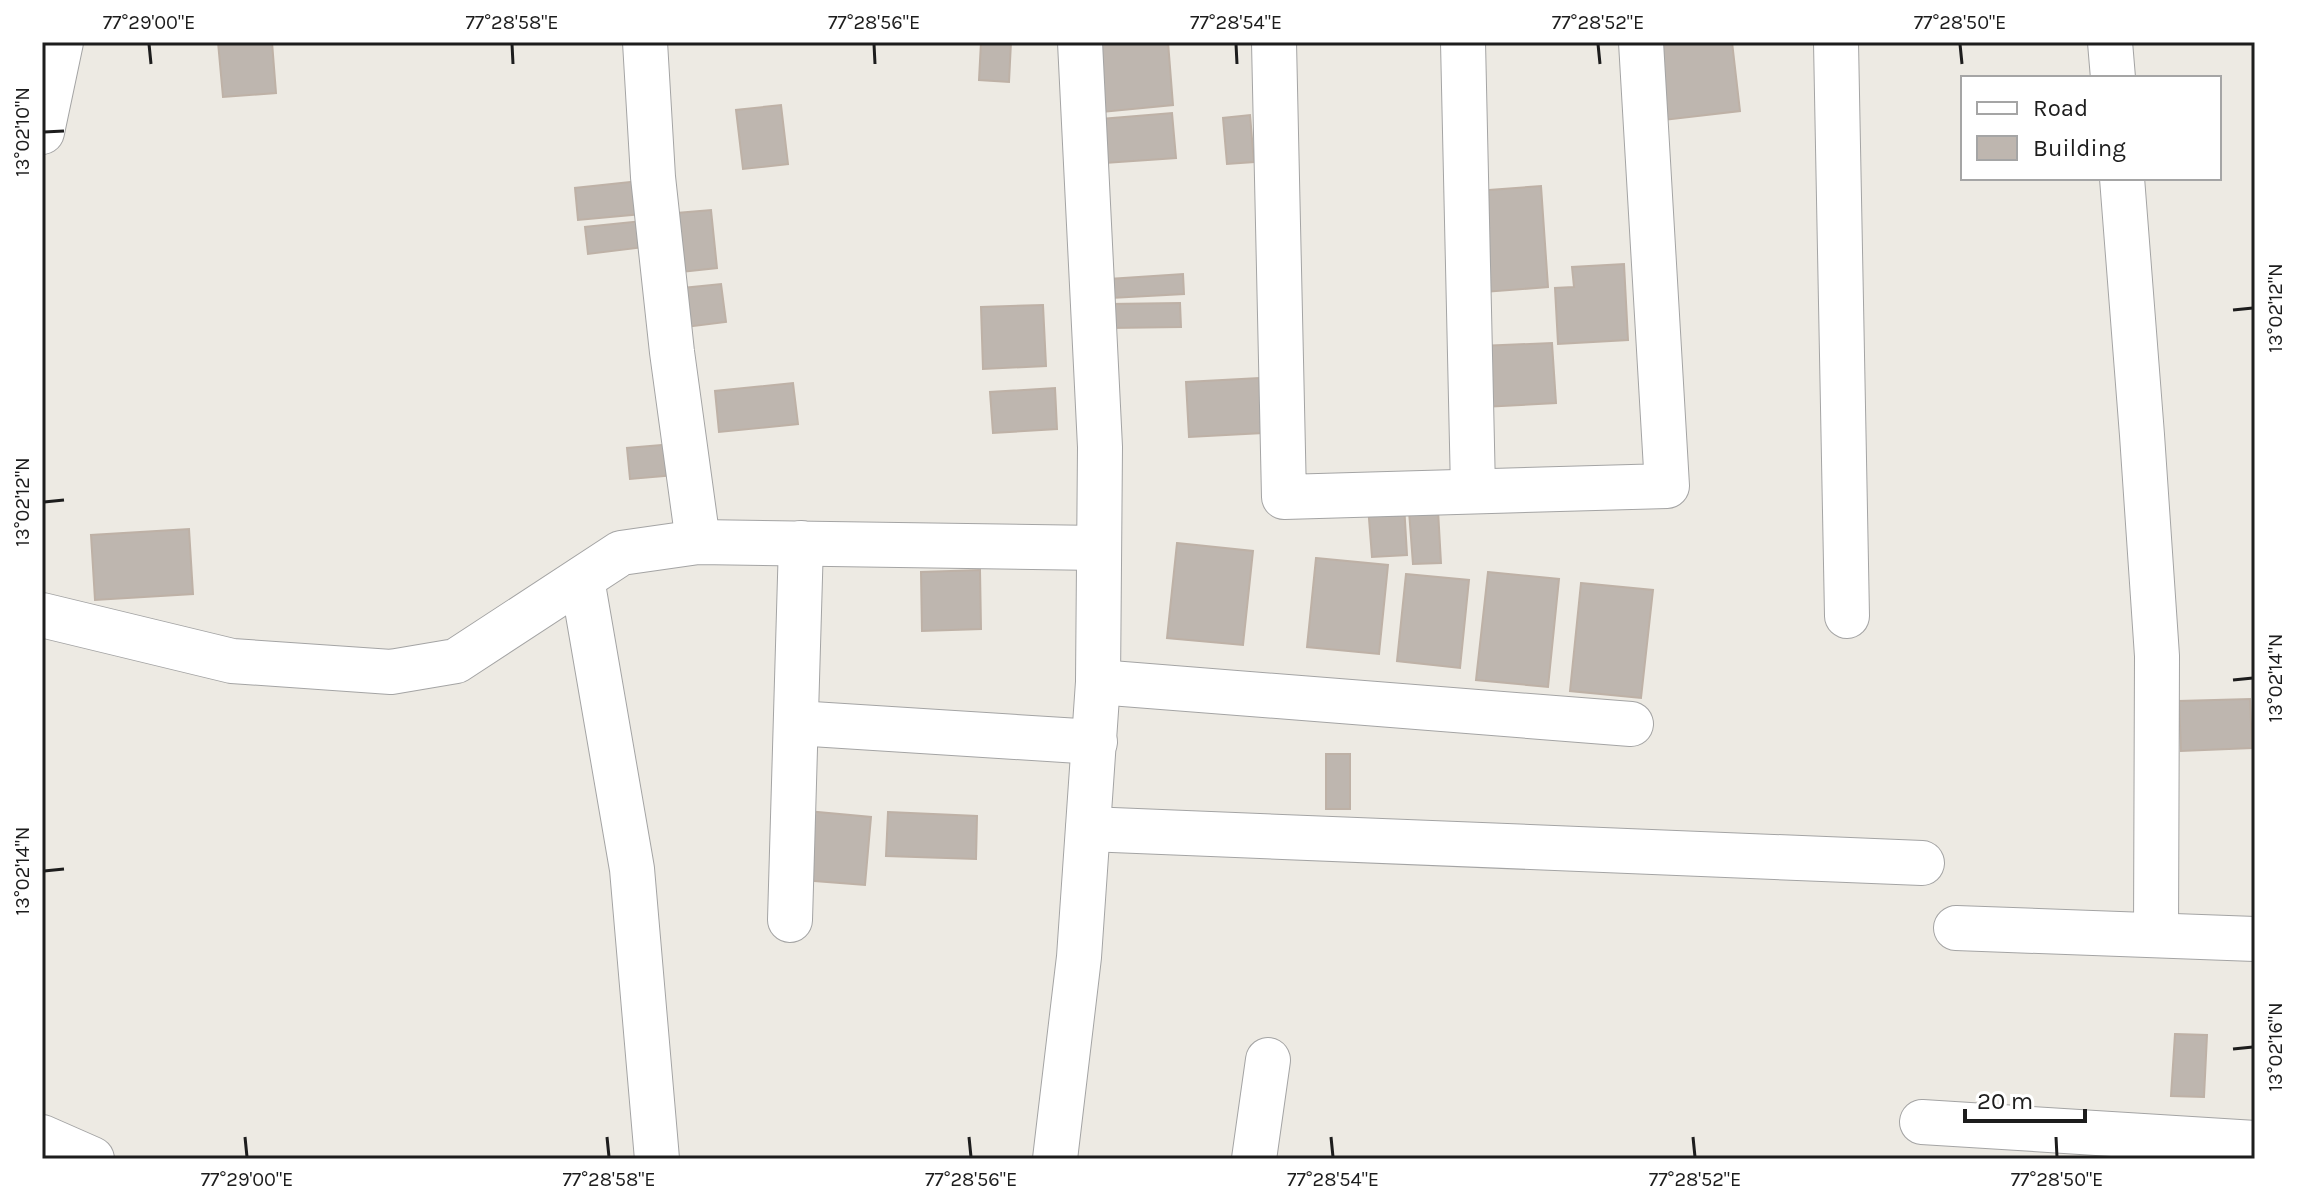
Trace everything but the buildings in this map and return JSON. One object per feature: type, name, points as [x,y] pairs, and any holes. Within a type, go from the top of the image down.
[{"type":"street","points":[[42,132],[61,42]]},
{"type":"street","points":[[645,42],[653,177],[672,352],[698,542]]},
{"type":"street","points":[[1055,1159],[1079,957],[1098,682],[1100,447],[1080,42]]},
{"type":"street","points":[[1274,42],[1284,497],[1473,489],[1667,486],[1641,42]]},
{"type":"street","points":[[1463,42],[1473,489]]},
{"type":"street","points":[[1836,42],[1847,616]]},
{"type":"street","points":[[2110,42],[2113,76]]},
{"type":"street","points":[[2122,180],[2157,656],[2156,935]]},
{"type":"street","points":[[42,615],[232,661],[391,672],[456,661],[621,553],[698,542],[1099,548]]},
{"type":"street","points":[[790,920],[801,543]]},
{"type":"street","points":[[582,579],[632,869],[657,1159]]},
{"type":"street","points":[[1098,682],[1631,724]]},
{"type":"street","points":[[796,723],[1095,742]]},
{"type":"street","points":[[1088,829],[1922,863]]},
{"type":"street","points":[[1956,928],[2255,939]]},
{"type":"street","points":[[1254,1159],[1268,1060]]},
{"type":"street","points":[[1922,1122],[2255,1143]]},
{"type":"street","points":[[42,1137],[92,1159]]}]
